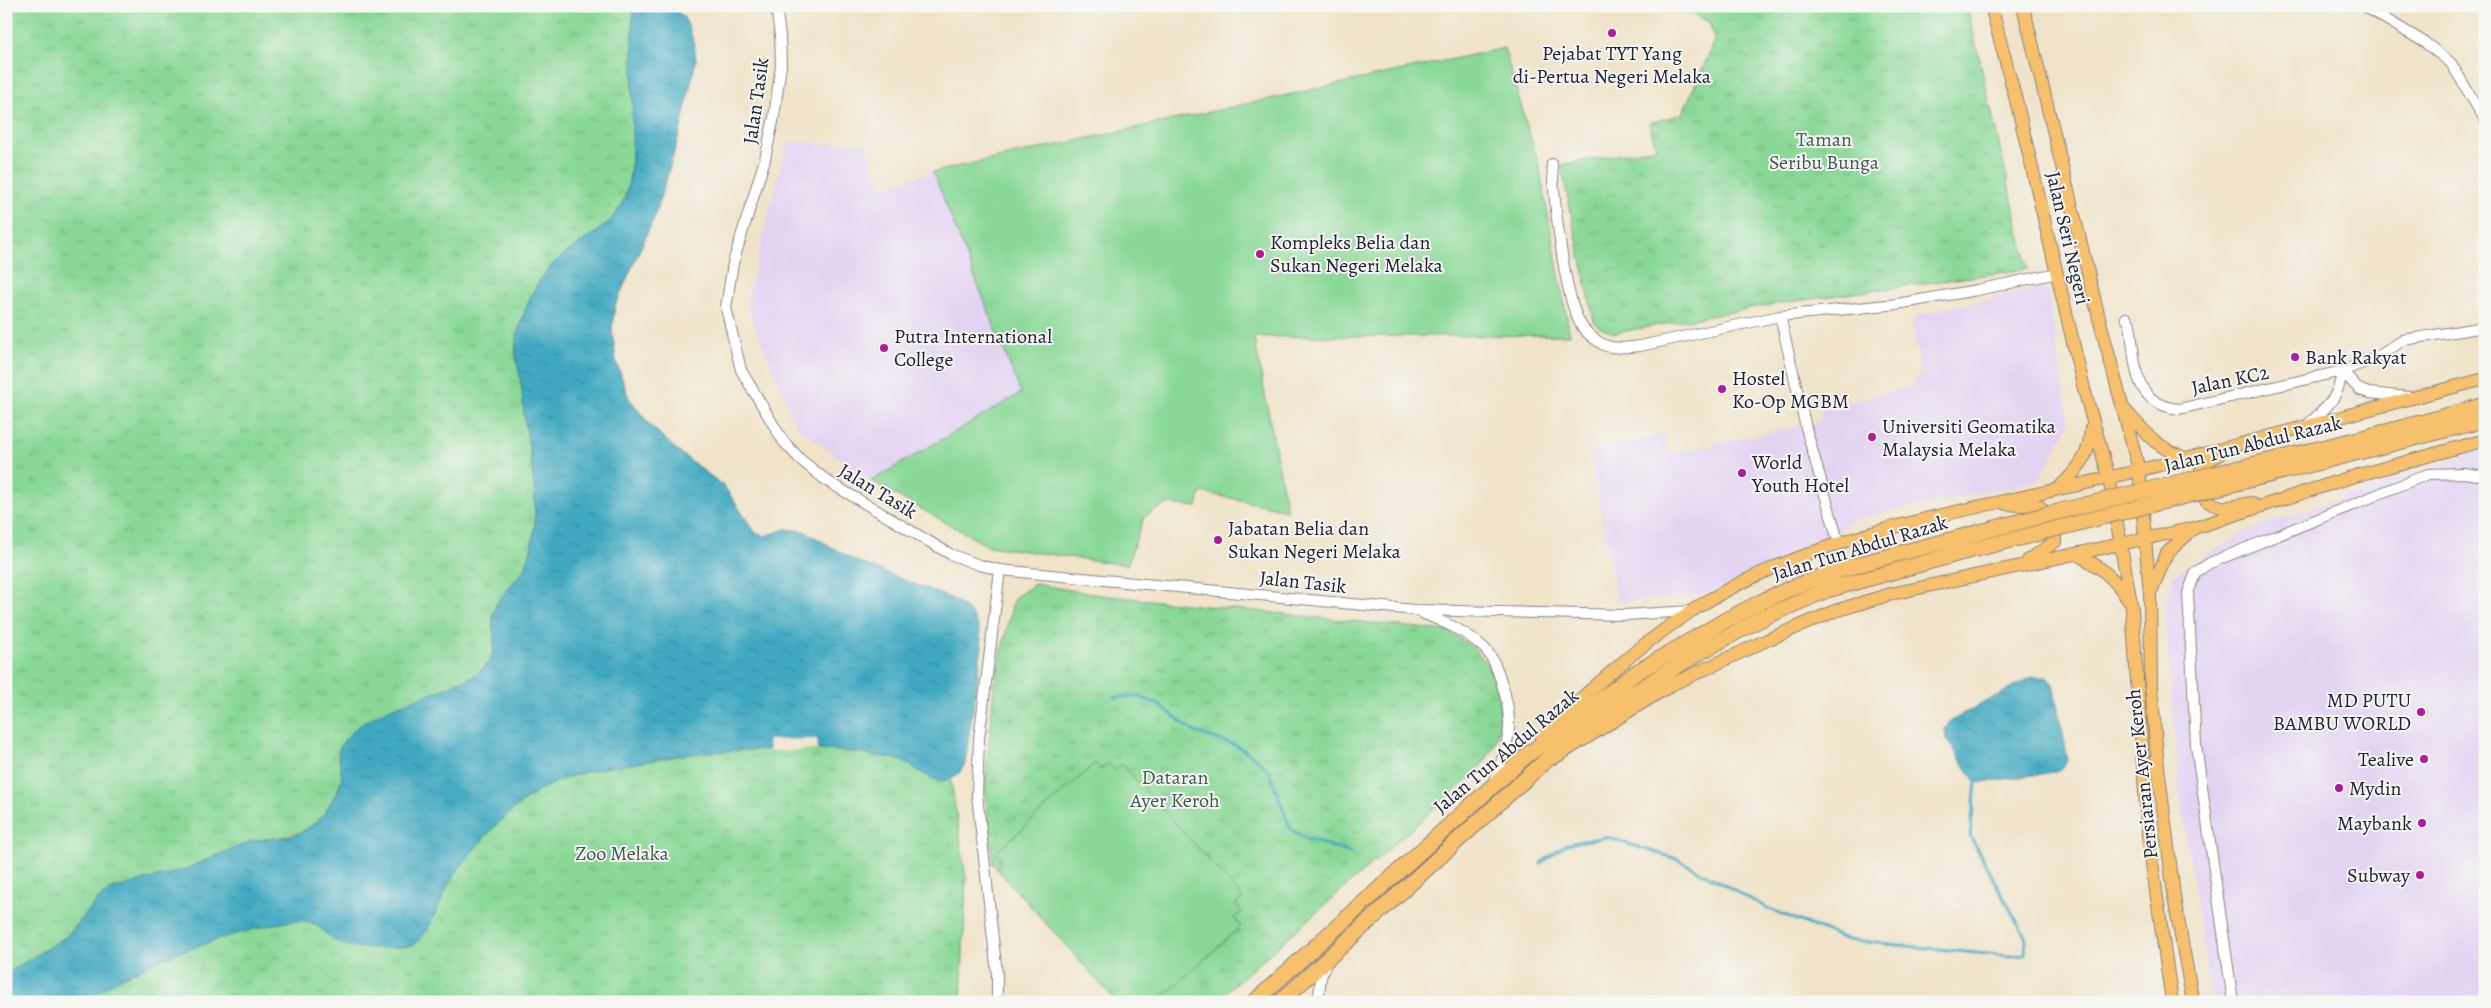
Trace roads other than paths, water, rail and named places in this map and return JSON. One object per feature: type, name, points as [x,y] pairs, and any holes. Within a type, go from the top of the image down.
[{"type":"highway","name":"Jalan Tun Abdul Razak","points":[[1254,1002],[1526,756],[1637,672],[1724,620],[1783,591],[1857,566],[2027,519],[2281,459],[2485,406]]},
{"type":"highway","name":"Jalan Tun Abdul Razak","points":[[1280,1002],[1541,765],[1600,715],[1644,684],[1771,614],[1827,590],[1960,553],[2485,420]]},
{"type":"main road","name":"Jalan Seri Negeri","points":[[1991,6],[2092,418],[2109,478],[2121,544]]},
{"type":"main road","name":"Jalan Seri Negeri","points":[[2023,6],[2139,470],[2146,540]]},
{"type":"main road","points":[[1526,756],[1544,735],[1590,690],[1626,659],[1691,611],[1780,566],[1839,544],[1885,530],[2060,487],[2109,478],[2485,379]]},
{"type":"main road","points":[[2122,407],[2154,442],[2167,451],[2186,458]]},
{"type":"main road","points":[[2060,487],[2084,459],[2090,445],[2092,418]]},
{"type":"main road","points":[[2260,439],[2207,460],[2199,470],[2198,487],[2207,500],[2222,507],[2284,498]]},
{"type":"main road","points":[[1541,765],[1671,685],[1835,611],[1891,594],[2146,540],[2194,528],[2348,478],[2485,440]]},
{"type":"main road","points":[[1994,503],[2039,506],[2054,522],[2055,542],[2017,567]]},
{"type":"main road","points":[[2150,594],[2159,568],[2167,554],[2194,528]]},
{"type":"main road","name":"Persiaran Ayer Keroh","points":[[2146,540],[2150,594],[2151,687],[2165,834],[2193,1002]]},
{"type":"main road","name":"Persiaran Ayer Keroh","points":[[2121,544],[2132,609],[2148,834],[2172,1002]]},
{"type":"main road","points":[[2076,554],[2094,563],[2110,576],[2123,591],[2132,609]]},
{"type":"street","name":"Jalan Tasik","points":[[776,6],[781,65],[774,118],[765,160],[733,263],[726,308],[741,370],[783,441],[801,460],[827,481],[950,554],[978,565],[1000,570],[1414,610],[1624,615],[1691,611]]},
{"type":"street","points":[[2364,6],[2431,47],[2451,63],[2485,120]]},
{"type":"street","points":[[1552,164],[1565,266],[1575,312],[1580,325],[1604,345],[1620,348],[1640,346],[1780,316],[1897,304],[2057,273]]},
{"type":"street","points":[[1780,316],[1806,428],[1839,544]]},
{"type":"street","name":"Jalan KC2","points":[[2126,318],[2130,324],[2140,388],[2147,397],[2169,408],[2180,409],[2342,371],[2378,357],[2404,340],[2485,327]]},
{"type":"street","points":[[2342,371],[2360,390],[2369,393],[2411,398]]},
{"type":"street","points":[[2305,427],[2335,398],[2341,386],[2342,371]]},
{"type":"street","points":[[2233,1002],[2196,745],[2188,593],[2196,572],[2210,563],[2428,474],[2464,473],[2485,476]]},
{"type":"street","points":[[997,1002],[997,974],[977,795],[979,739],[1000,570]]},
{"type":"street","name":"Jalan Tasik","points":[[1414,610],[1451,624],[1483,647],[1497,668],[1508,702],[1511,728],[1507,751],[1493,784]]},
{"type":"street","points":[[1318,1002],[1321,977],[1329,957]]},
{"type":"water","points":[[633,6],[666,6],[684,17],[694,43],[696,60],[681,128],[654,218],[615,306],[612,329],[616,361],[629,398],[650,425],[679,452],[724,486],[755,532],[766,536],[785,529],[804,531],[856,561],[953,599],[970,612],[979,628],[982,646],[965,764],[953,778],[941,780],[929,777],[902,761],[890,758],[838,751],[777,749],[698,753],[587,772],[560,780],[541,790],[508,814],[478,845],[453,877],[431,924],[420,940],[413,945],[376,948],[345,945],[334,940],[308,922],[283,923],[223,938],[154,963],[124,976],[102,990],[90,1002],[6,1002],[6,974],[67,936],[101,896],[109,890],[183,870],[251,841],[294,836],[320,820],[337,792],[342,778],[338,751],[347,737],[374,716],[390,708],[456,684],[479,672],[490,660],[494,647],[493,619],[496,605],[525,567],[532,543],[534,526],[534,491],[522,389],[516,357],[517,337],[528,302],[548,269],[570,250],[609,222],[625,198],[632,157]]},
{"type":"water","points":[[2032,677],[2047,677],[2053,684],[2068,759],[2064,766],[2056,772],[1976,783],[1946,738],[1945,729],[1951,720]]},
{"type":"waterway","points":[[1114,697],[1140,697],[1158,704],[1195,732],[1238,746],[1257,759],[1269,771],[1290,828],[1300,836],[1351,853]]},
{"type":"waterway","points":[[1541,863],[1567,844],[1606,837],[1677,859],[1767,908],[1848,940],[2007,956],[2025,955],[2026,938],[1970,836],[1976,783]]},
{"type":"place","name":"Pejabat TYT Yang di-Pertua Negeri Melaka","points":[[1612,33]]},
{"type":"place","name":"Kompleks Belia dan Sukan Negeri Melaka","points":[[1260,254]]},
{"type":"place","name":"Putra International College","points":[[884,348]]},
{"type":"place","name":"Bank Rakyat","points":[[2295,357]]},
{"type":"place","name":"Hostel Ko-Op MGBM","points":[[1722,389]]},
{"type":"place","name":"Universiti Geomatika Malaysia Melaka","points":[[1872,437]]},
{"type":"place","name":"World Youth Hotel","points":[[1742,473]]},
{"type":"place","name":"Jabatan Belia dan Sukan Negeri Melaka","points":[[1218,540]]},
{"type":"place","name":"MD PUTU BAMBU WORLD","points":[[2421,712]]},
{"type":"place","name":"Tealive","points":[[2424,759]]},
{"type":"place","name":"Mydin","points":[[2339,788]]},
{"type":"place","name":"Maybank","points":[[2422,823]]},
{"type":"place","name":"Subway","points":[[2420,875]]},
{"type":"park label","name":"Taman Seribu Bunga","points":[[1824,150]]},
{"type":"park label","name":"Dataran Ayer Keroh","points":[[1175,788]]},
{"type":"park label","name":"Zoo Melaka","points":[[622,853]]}]
